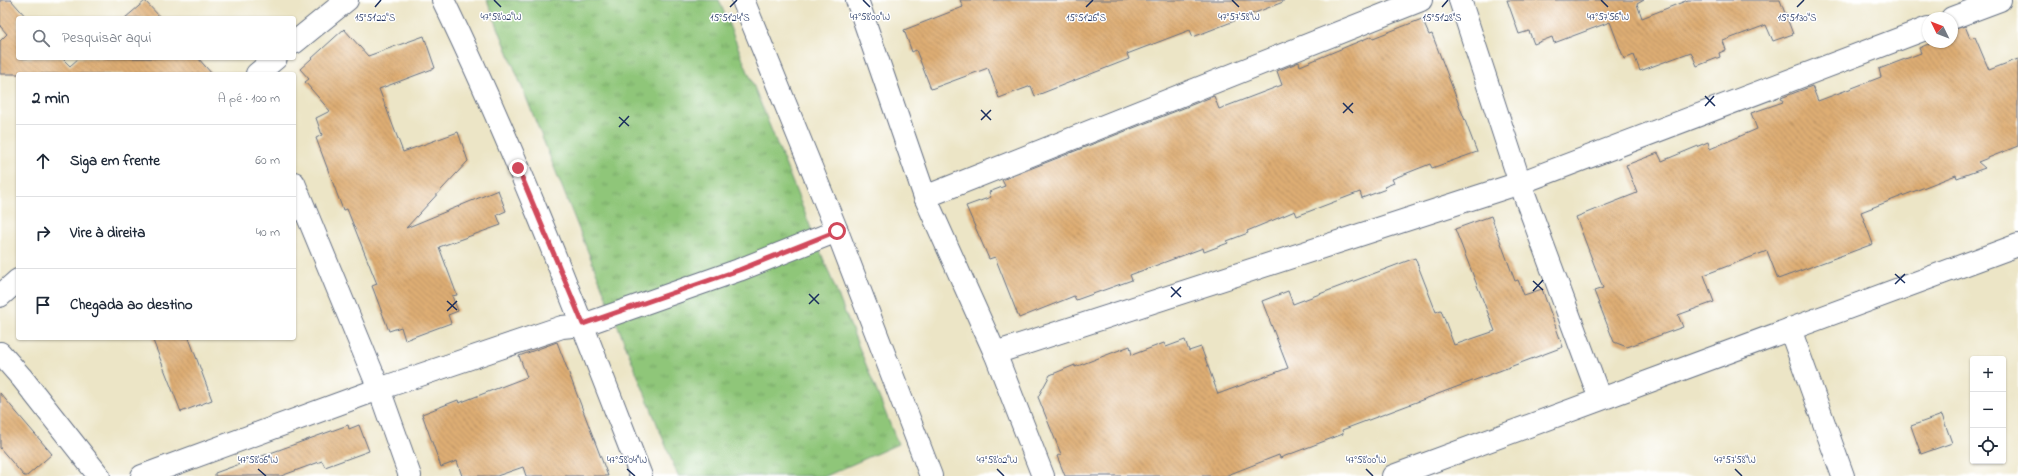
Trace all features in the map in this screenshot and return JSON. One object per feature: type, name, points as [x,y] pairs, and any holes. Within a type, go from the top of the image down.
[{"type":"street","points":[[296,41],[347,0]]},
{"type":"street","points":[[443,0],[480,75],[583,324],[641,476]]},
{"type":"street","points":[[743,0],[837,231],[931,476]]},
{"type":"street","points":[[857,0],[925,197],[995,353],[1042,476]]},
{"type":"street","points":[[925,197],[1421,0]]},
{"type":"street","points":[[1460,0],[1520,183],[1600,399]]},
{"type":"street","points":[[1958,16],[2000,0]]},
{"type":"street","points":[[995,353],[1520,183],[1922,30]]},
{"type":"street","points":[[259,72],[274,60]]},
{"type":"street","points":[[296,188],[379,389],[410,476]]},
{"type":"street","points":[[142,476],[379,389],[562,327],[583,324],[739,270],[837,231]]},
{"type":"street","points":[[1393,476],[2018,245]]},
{"type":"street","points":[[0,296],[16,282]]},
{"type":"street","points":[[1790,329],[1843,476]]},
{"type":"street","points":[[0,353],[99,476]]},
{"type":"green space","points":[[487,0],[719,0],[898,444],[826,476],[678,476]]},
{"type":"building","points":[[0,0],[11,0],[25,16],[16,16],[16,60],[64,60],[70,66],[77,60],[200,60],[210,72],[16,72],[16,74],[0,74],[0,41],[7,34],[0,26]]},
{"type":"building","points":[[960,0],[1283,0],[1283,2],[1193,37],[1190,30],[1127,54],[1129,59],[1035,96],[1031,86],[999,98],[988,68],[931,89],[916,50],[912,52],[904,30],[963,7]]},
{"type":"building","points":[[1507,0],[1644,0],[1637,4],[1642,18],[1688,0],[1780,0],[1793,34],[1773,41],[1766,25],[1723,41],[1726,50],[1719,53],[1720,57],[1697,66],[1691,52],[1640,71],[1634,55],[1624,59],[1610,22],[1554,43],[1552,37],[1534,44],[1529,31],[1519,34]]},
{"type":"building","points":[[145,1],[159,16],[127,16]]},
{"type":"building","points":[[1422,19],[1429,35],[1432,34],[1477,152],[1432,168],[1430,164],[1392,179],[1394,183],[1384,187],[1386,189],[1362,198],[1360,192],[1297,216],[1295,211],[1247,231],[1248,233],[1227,241],[1228,243],[1204,252],[1203,248],[1130,275],[1132,280],[1076,300],[1074,296],[1019,318],[995,257],[989,259],[966,206],[991,197],[989,192],[1005,186],[1002,180],[1214,96],[1219,109],[1282,85],[1277,71],[1299,62],[1300,66],[1372,36],[1373,38]]},
{"type":"building","points":[[1965,26],[1970,38],[1975,37],[1989,70],[2018,59],[2018,146],[1978,162],[1985,168],[1957,178],[1956,175],[1861,212],[1873,244],[1778,279],[1767,251],[1704,275],[1714,302],[1678,315],[1683,327],[1627,347],[1614,342],[1594,291],[1603,288],[1576,217],[1637,193],[1626,165],[1658,153],[1662,161],[1708,142],[1710,149],[1757,129],[1751,113],[1783,102],[1781,98],[1812,86],[1818,101],[1881,77],[1879,69],[1921,53],[1919,48],[1922,47],[1922,48],[1958,48],[1958,28]]},
{"type":"building","points":[[344,29],[368,56],[424,36],[435,68],[379,89],[403,152],[458,132],[468,161],[406,228],[498,190],[506,211],[497,215],[501,225],[439,247],[457,295],[452,296],[458,311],[448,315],[451,323],[405,340],[401,327],[389,331],[372,286],[377,284],[347,209],[343,210],[316,138],[322,135],[316,118],[330,111],[305,82],[309,79],[300,69]]},
{"type":"building","points":[[1491,216],[1515,281],[1518,280],[1524,295],[1542,289],[1563,347],[1342,430],[1343,434],[1280,458],[1279,455],[1225,476],[1065,476],[1057,456],[1061,454],[1038,397],[1050,375],[1130,346],[1132,355],[1164,343],[1166,347],[1185,340],[1189,351],[1201,347],[1218,394],[1288,368],[1262,301],[1288,291],[1293,304],[1415,258],[1436,312],[1441,310],[1454,345],[1495,331],[1455,229]]},
{"type":"building","points":[[153,340],[190,340],[212,400],[181,412]]},
{"type":"building","points":[[557,342],[608,476],[526,476],[523,467],[497,476],[462,476],[457,461],[441,467],[422,414],[458,400],[459,403],[527,377],[519,356]]},
{"type":"building","points":[[0,393],[52,454],[27,476],[24,476],[0,448]]},
{"type":"building","points":[[1942,415],[1952,443],[1921,454],[1911,426]]},
{"type":"building","points":[[348,425],[349,429],[359,425],[369,451],[325,467],[322,461],[281,476],[215,476],[215,473]]},
{"type":"route","points":[[518,168],[583,324],[739,270],[837,231]]}]
